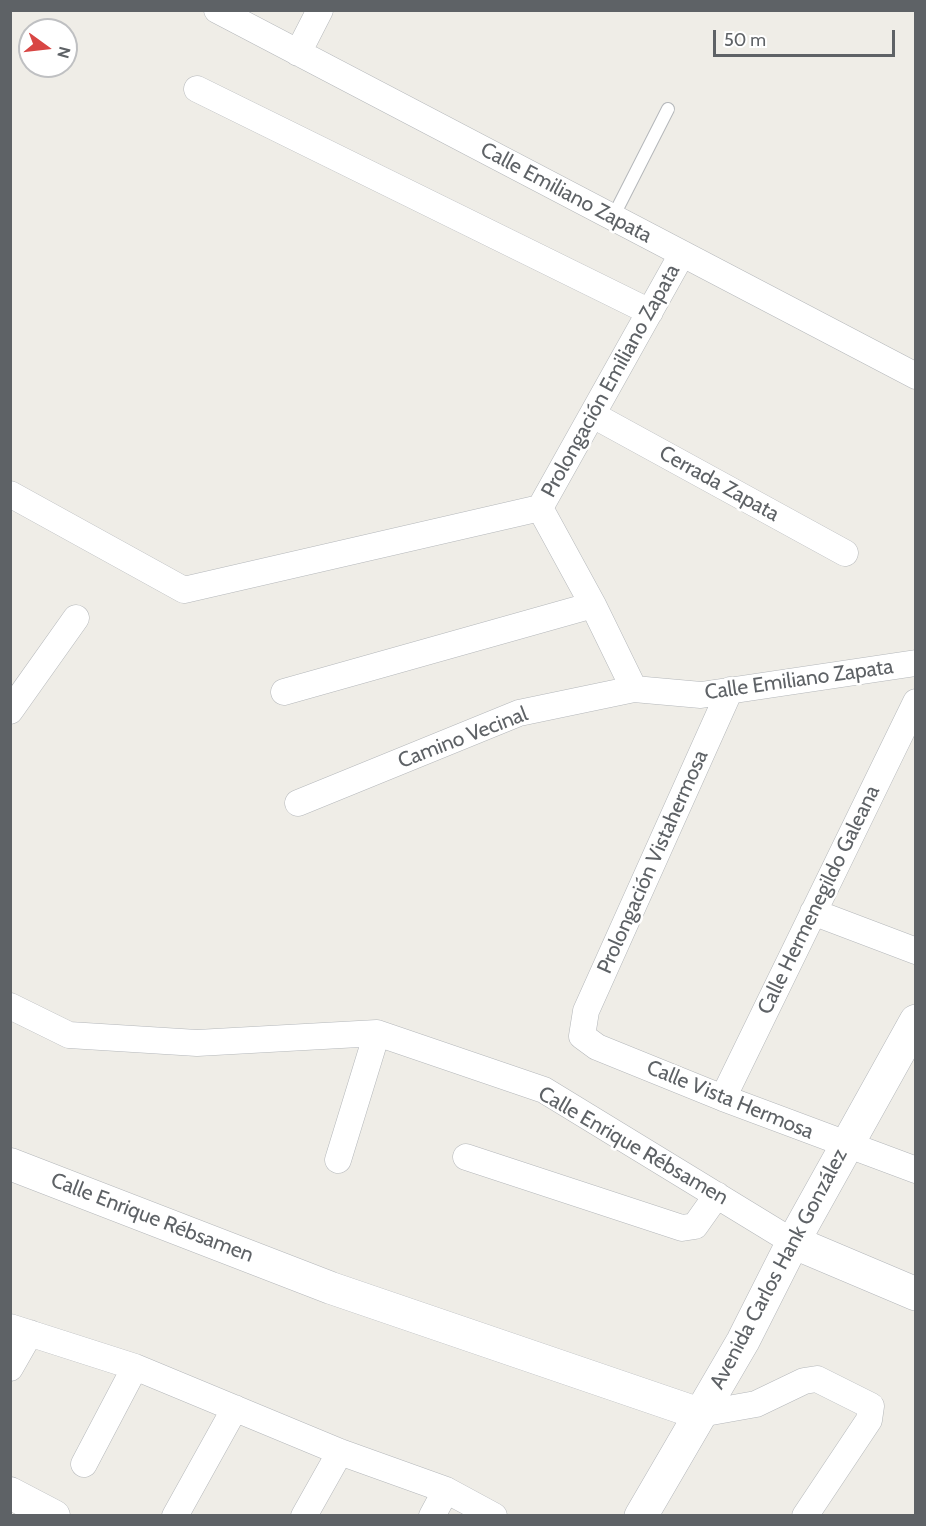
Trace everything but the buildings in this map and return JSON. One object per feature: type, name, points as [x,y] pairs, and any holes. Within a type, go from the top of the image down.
[{"type":"main road","name":"Avenida Carlos Hank González","points":[[641,1515],[743,1341],[793,1242],[915,1021]]},
{"type":"main road","points":[[793,1242],[915,1294]]},
{"type":"street","name":"Calle Emiliano Zapata","points":[[217,10],[915,376]]},
{"type":"street","points":[[297,52],[320,10]]},
{"type":"street","points":[[197,89],[650,312]]},
{"type":"street","name":"Prolongación Emiliano Zapata","points":[[540,508],[682,254]]},
{"type":"street","name":"Cerrada Zapata","points":[[593,415],[845,553]]},
{"type":"street","points":[[10,494],[184,590],[540,508],[593,605],[634,689]]},
{"type":"street","points":[[284,692],[593,605]]},
{"type":"street","points":[[10,711],[75,618]]},
{"type":"street","name":"Calle Emiliano Zapata","points":[[634,689],[701,695],[915,663]]},
{"type":"street","name":"Camino Vecinal","points":[[298,803],[519,713],[634,689]]},
{"type":"street","name":"Prolongación Vistahermosa","points":[[582,1036],[586,1011],[730,690]]},
{"type":"street","name":"Calle Hermenegildo Galeana","points":[[723,1098],[915,702]]},
{"type":"street","points":[[813,912],[915,951]]},
{"type":"street","name":"Calle Enrique Rébsamen","points":[[10,1006],[69,1035],[196,1043],[378,1033],[544,1090],[793,1242]]},
{"type":"street","points":[[338,1160],[378,1033]]},
{"type":"street","name":"Calle Vista Hermosa","points":[[582,1036],[597,1047],[723,1098],[915,1170]]},
{"type":"street","points":[[466,1157],[682,1228],[695,1226],[717,1195]]},
{"type":"street","name":"Calle Enrique Rébsamen","points":[[10,1164],[331,1288],[700,1414]]},
{"type":"street","points":[[10,1368],[20,1330],[135,1366],[340,1452],[446,1490],[494,1515]]},
{"type":"street","points":[[84,1464],[135,1366]]},
{"type":"street","points":[[700,1414],[756,1404],[804,1381],[817,1379],[871,1406],[869,1420],[805,1515]]},
{"type":"street","points":[[176,1515],[235,1408]]},
{"type":"street","points":[[304,1515],[340,1452]]},
{"type":"street","points":[[432,1515],[446,1490]]},
{"type":"street","points":[[10,1493],[54,1515]]},
{"type":"lane","points":[[613,217],[668,109]]}]
